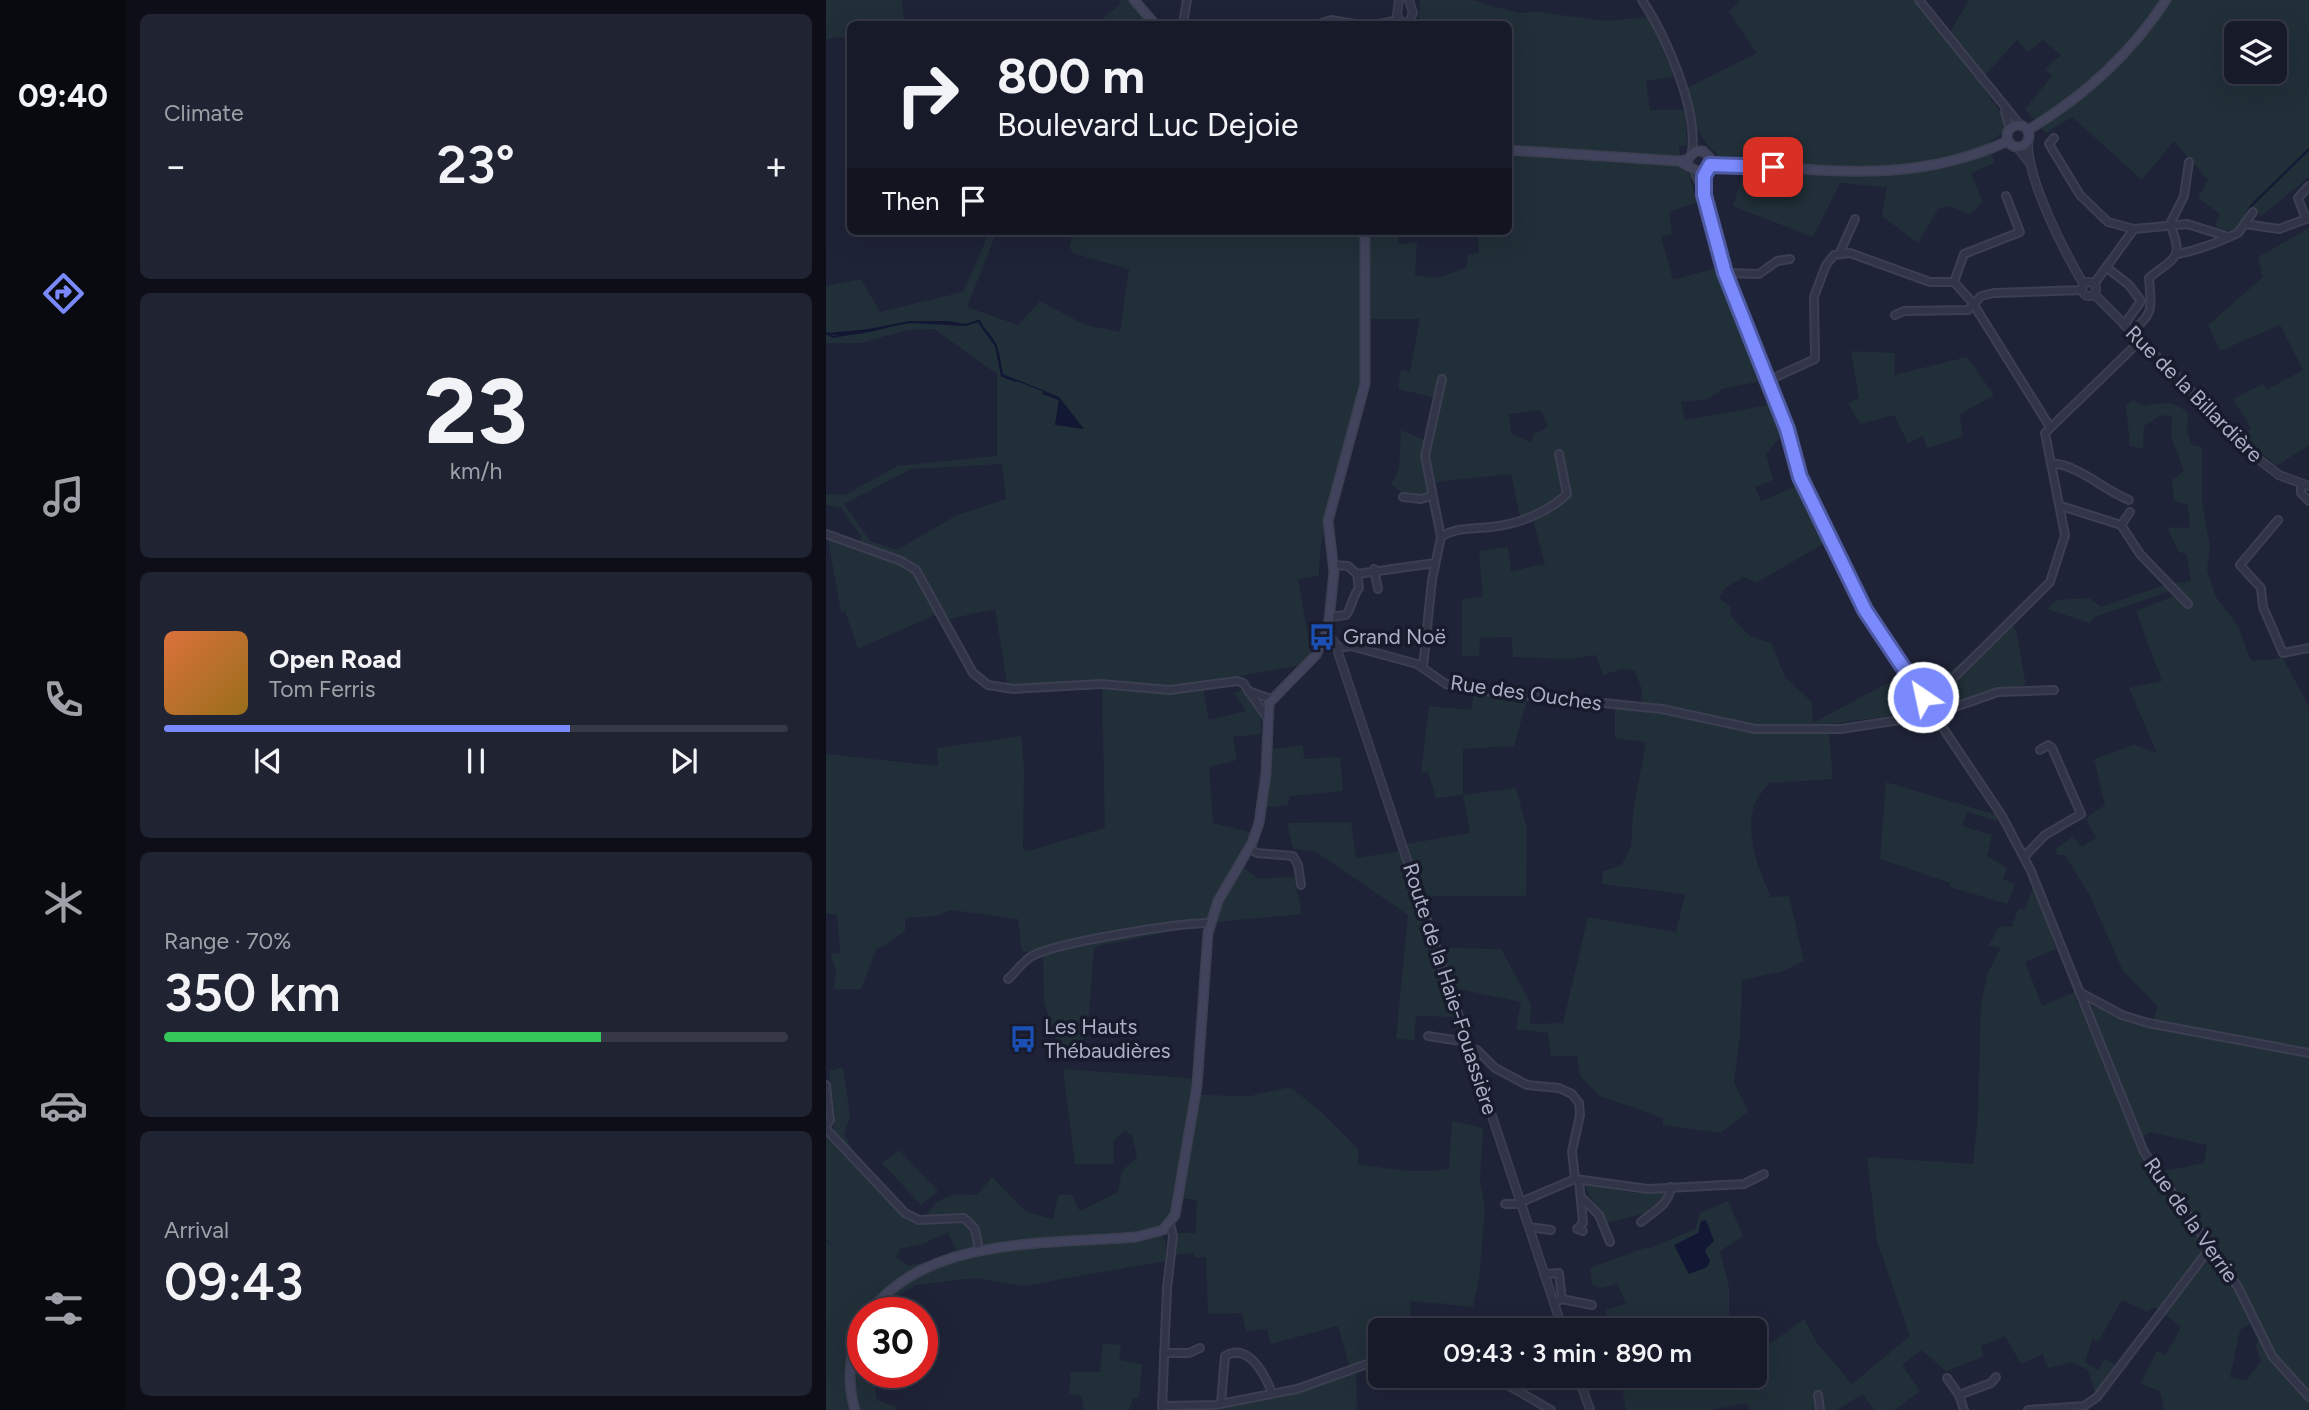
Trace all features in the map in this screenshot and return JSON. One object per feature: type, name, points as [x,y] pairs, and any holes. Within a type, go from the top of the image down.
[{"type":"main road","points":[[1134,0],[1152,21]]},
{"type":"main road","points":[[2008,141],[2010,129],[2024,127],[2083,94],[2114,66],[2149,26],[2166,0]]},
{"type":"main road","points":[[2008,141],[2018,148],[2028,142],[2024,127]]},
{"type":"main road","points":[[1512,150],[1709,165],[1724,163],[1893,172],[1956,162],[2008,141]]},
{"type":"main road","points":[[1688,162],[1703,151],[1709,165]]},
{"type":"main road","points":[[885,1297],[902,1281],[950,1258],[979,1250],[1136,1237],[1166,1227],[1181,1194],[1197,1086],[1210,923],[1222,893],[1249,848],[1259,823],[1264,793],[1266,716],[1270,701],[1316,655],[1327,633],[1334,565],[1328,534],[1329,512],[1359,418],[1366,384],[1365,235]]},
{"type":"main road","points":[[852,1388],[855,1410]]},
{"type":"street","points":[[1184,21],[1187,0]]},
{"type":"street","points":[[1398,0],[1400,21]]},
{"type":"street","points":[[1642,0],[1665,43],[1692,131],[1703,151]]},
{"type":"street","points":[[1919,0],[2001,104],[2024,127]]},
{"type":"street","points":[[1411,1],[1411,21]]},
{"type":"street","points":[[2001,104],[2010,129]]},
{"type":"street","points":[[1692,131],[1688,162],[1704,195]]},
{"type":"street","points":[[2053,138],[2049,144],[2088,205],[2108,222],[2134,229],[2187,224],[2226,236]]},
{"type":"street","points":[[2028,142],[2032,168],[2068,259],[2086,295],[2094,294],[2094,284],[2134,229]]},
{"type":"street","points":[[2018,148],[2032,168]]},
{"type":"street","points":[[2170,224],[2184,196],[2189,162]]},
{"type":"street","points":[[1704,195],[1709,165]]},
{"type":"street","points":[[2309,186],[2298,198],[2304,214],[2309,217]]},
{"type":"street","name":"Rue de la Verrie","points":[[1704,195],[1725,273],[1769,380],[1808,494],[1872,622],[2002,816],[2024,857],[2144,1152],[2245,1298],[2272,1356],[2309,1397]]},
{"type":"street","points":[[1954,282],[1964,254],[2020,232],[2006,196]]},
{"type":"street","points":[[2131,332],[2144,323],[2150,314],[2149,278],[2177,254],[2201,250],[2226,236],[2238,233],[2253,212]]},
{"type":"street","points":[[2245,224],[2279,229],[2309,217]]},
{"type":"street","points":[[1769,380],[1815,359],[1814,297],[1826,265],[1840,250],[1854,219]]},
{"type":"street","points":[[2170,224],[2179,243],[2177,254]]},
{"type":"street","points":[[1840,250],[1930,282],[1954,282],[1972,302],[2050,427]]},
{"type":"street","points":[[1725,273],[1759,274],[1777,261],[1790,259]]},
{"type":"street","points":[[2106,267],[2129,285],[2141,303],[2124,325]]},
{"type":"street","points":[[1895,316],[1904,311],[1968,310],[1972,302],[1994,293],[2094,284]]},
{"type":"street","name":"Rue de la Billardière","points":[[2094,294],[2261,461],[2279,475],[2305,486]]},
{"type":"street","points":[[1927,704],[1945,683],[2050,582],[2065,535],[2045,440],[2050,427],[2140,341]]},
{"type":"street","points":[[1423,667],[1435,563],[1441,537],[1424,456],[1442,379]]},
{"type":"street","points":[[1441,537],[1460,530],[1514,523],[1557,504],[1567,494],[1559,454]]},
{"type":"street","points":[[2051,463],[2081,470],[2111,492],[2129,500]]},
{"type":"street","points":[[2305,486],[2301,493],[2309,501]]},
{"type":"street","points":[[1403,497],[1421,499],[1431,496]]},
{"type":"street","points":[[2061,506],[2121,525],[2140,554],[2188,604]]},
{"type":"street","points":[[2121,525],[2130,512]]},
{"type":"street","points":[[2278,520],[2240,565],[2261,588],[2263,607],[2283,653],[2309,648]]},
{"type":"street","points":[[826,534],[901,561],[916,570],[973,673],[988,685],[1013,689],[1101,684],[1170,690],[1237,681],[1266,716]]},
{"type":"street","points":[[1357,574],[1374,569],[1435,563]]},
{"type":"street","points":[[1330,617],[1346,615],[1351,599],[1359,588],[1357,574],[1348,566],[1334,565]]},
{"type":"street","points":[[1374,569],[1378,589]]},
{"type":"street","points":[[1359,588],[1369,590]]},
{"type":"street","name":"Route de la Haie-Fouassière","points":[[1327,633],[1336,648],[1559,1318]]},
{"type":"street","points":[[1324,643],[1336,648]]},
{"type":"street","name":"Rue des Ouches","points":[[1336,648],[1359,647],[1423,667],[1431,677],[1446,684],[1475,690],[1676,711],[1755,729],[1841,729],[1934,715],[1998,692],[2054,690]]},
{"type":"street","points":[[1248,691],[1270,701]]},
{"type":"street","points":[[1255,701],[1270,701]]},
{"type":"street","points":[[2024,857],[2045,835],[2081,814],[2052,748],[2048,745],[2040,750]]},
{"type":"street","points":[[1249,848],[1256,853],[1293,856],[1298,865],[1301,885]]},
{"type":"street","points":[[1009,979],[1031,957],[1043,952],[1116,936],[1210,923]]},
{"type":"street","points":[[2078,992],[2122,1015],[2148,1023],[2309,1053]]},
{"type":"street","points":[[1428,1036],[1468,1046],[1495,1069],[1527,1085],[1559,1088],[1572,1094],[1579,1103],[1580,1115],[1572,1151],[1582,1198],[1583,1223],[1577,1229],[1583,1231]]},
{"type":"street","points":[[826,1085],[830,1120],[826,1128],[905,1213],[919,1220],[964,1218],[975,1229],[979,1250]]},
{"type":"street","points":[[1505,1204],[1521,1203],[1577,1179],[1622,1187],[1671,1187],[1744,1184],[1764,1174]]},
{"type":"street","points":[[1641,1222],[1663,1206],[1669,1198],[1671,1187]]},
{"type":"street","points":[[1582,1198],[1599,1215],[1610,1242]]},
{"type":"street","points":[[1166,1227],[1173,1236],[1162,1408],[1222,1403],[1272,1393],[1312,1384],[1368,1362]]},
{"type":"street","points":[[1529,1227],[1552,1230]]},
{"type":"street","points":[[2028,1410],[2086,1408],[2210,1248]]},
{"type":"street","points":[[1544,1274],[1559,1273],[1562,1299]]},
{"type":"street","points":[[1554,1303],[1562,1299],[1592,1305]]},
{"type":"street","points":[[1164,1353],[1189,1353],[1200,1348]]},
{"type":"street","points":[[1222,1403],[1225,1356],[1236,1352],[1245,1354],[1257,1366],[1272,1393]]},
{"type":"street","points":[[1959,1395],[1991,1383],[1996,1377]]},
{"type":"street","points":[[1947,1378],[1959,1395],[1964,1410]]},
{"type":"street","points":[[1513,1388],[1551,1410]]},
{"type":"street","points":[[1582,1388],[1590,1410]]},
{"type":"street","points":[[1818,1395],[1820,1410]]},
{"type":"shaded area","points":[[826,0],[902,0],[904,21],[847,21],[847,39],[836,37],[826,40]]},
{"type":"shaded area","points":[[1120,0],[1129,0],[1146,21],[1100,21],[1121,3]]},
{"type":"shaded area","points":[[1420,0],[1472,0],[1519,13],[1537,12],[1607,21],[1650,17],[1674,77],[1646,81],[1650,110],[1685,110],[1687,145],[1679,146],[1681,166],[1693,177],[1690,179],[1697,202],[1669,212],[1672,234],[1661,237],[1673,280],[1719,267],[1765,380],[1722,389],[1708,399],[1681,402],[1685,420],[1774,404],[1784,432],[1766,454],[1773,480],[1755,487],[1761,501],[1808,481],[1835,537],[1756,583],[1744,577],[1725,588],[1719,598],[1731,607],[1730,615],[1750,636],[1771,643],[1785,677],[1812,702],[1813,723],[1910,671],[1926,692],[2009,621],[2016,630],[2026,685],[1993,691],[1922,712],[1828,724],[1833,779],[1769,783],[1756,800],[1751,829],[1758,865],[1771,897],[1789,896],[1804,961],[1783,971],[1742,980],[1740,1036],[1734,1082],[1748,1112],[1720,1133],[1663,1125],[1663,1118],[1600,1096],[1580,1076],[1577,1056],[1551,1056],[1548,1033],[1516,1029],[1521,1002],[1454,988],[1446,992],[1455,1017],[1416,1016],[1414,1040],[1396,1039],[1408,915],[1315,851],[1293,849],[1287,823],[1351,822],[1356,858],[1406,850],[1407,844],[1470,833],[1463,795],[1516,788],[1527,829],[1526,896],[1425,896],[1442,948],[1501,949],[1531,1004],[1530,1024],[1563,1023],[1588,917],[1676,932],[1685,894],[1602,884],[1603,871],[1621,866],[1631,847],[1633,812],[1646,742],[1615,738],[1615,707],[1641,709],[1642,690],[1635,671],[1622,669],[1603,675],[1596,655],[1570,659],[1513,657],[1511,637],[1480,638],[1479,656],[1462,656],[1462,599],[1483,597],[1479,551],[1508,547],[1511,571],[1545,564],[1531,512],[1520,517],[1511,474],[1427,483],[1428,495],[1417,497],[1400,491],[1391,484],[1399,469],[1401,430],[1429,442],[1441,399],[1398,389],[1401,370],[1410,372],[1420,319],[1362,319],[1363,383],[1323,532],[1319,576],[1298,579],[1311,654],[1301,665],[1202,683],[1209,720],[1246,711],[1234,693],[1243,689],[1261,715],[1261,734],[1233,737],[1237,760],[1209,767],[1213,823],[1253,833],[1237,863],[1259,879],[1294,877],[1302,914],[1217,922],[1094,947],[1089,1013],[1080,1053],[1059,1052],[1044,1001],[1043,957],[1022,951],[1018,919],[951,910],[936,916],[905,918],[905,931],[880,948],[877,947],[861,989],[834,989],[836,972],[831,954],[840,953],[837,914],[826,914],[826,754],[938,766],[937,748],[1021,736],[1024,766],[1023,849],[1028,851],[1105,828],[1102,688],[1021,693],[1007,683],[995,609],[949,619],[944,611],[858,649],[845,611],[841,612],[828,539],[859,547],[861,536],[841,508],[826,505],[826,494],[845,495],[897,466],[997,456],[997,374],[934,329],[907,330],[861,343],[826,343],[826,286],[861,279],[880,312],[963,292],[988,235],[995,235],[967,307],[1018,325],[1040,301],[1085,325],[1120,332],[1129,269],[1075,254],[1069,248],[1073,235],[1398,235],[1399,244],[1417,242],[1415,275],[1437,278],[1466,268],[1468,255],[1479,253],[1477,235],[1512,235],[1512,21],[1419,21]],"holes":[[[1541,410],[1548,427],[1534,434],[1531,442],[1511,433],[1509,414]],[[1002,464],[1006,499],[957,515],[897,550],[870,541],[844,504],[911,469]]]},
{"type":"shaded area","points":[[1740,0],[1915,0],[1946,39],[1969,0],[2309,0],[2309,177],[2261,216],[2253,209],[2237,231],[2230,234],[2214,229],[2220,214],[2198,198],[2208,180],[2174,141],[2142,180],[2072,117],[2046,133],[2025,109],[2052,76],[2045,69],[2061,55],[2043,40],[2028,52],[2017,40],[1979,82],[2004,117],[2005,130],[1988,144],[1995,163],[1971,173],[1983,202],[1970,215],[1950,206],[1938,209],[1918,243],[1882,216],[1887,187],[1840,183],[1813,237],[1733,206],[1744,171],[1717,170],[1717,153],[1704,141],[1696,124],[1687,88],[1757,53],[1729,12]]},
{"type":"shaded area","points":[[2309,228],[2309,445],[2277,466],[2243,437],[2251,428],[2233,399],[2263,384],[2267,390],[2303,370],[2280,325],[2220,351],[2208,325],[2263,277],[2258,257]]},
{"type":"shaded area","points":[[1851,351],[1895,353],[1894,375],[1967,357],[1994,395],[1960,414],[1962,437],[1927,448],[1923,436],[1908,443],[1894,415],[1860,424],[1848,403],[1859,398]]},
{"type":"shaded area","points":[[2133,400],[2145,406],[2178,406],[2188,413],[2187,432],[2192,445],[2202,447],[2202,502],[2210,547],[2207,570],[2216,597],[2238,626],[2251,661],[2283,658],[2309,707],[2309,1410],[2164,1410],[2160,1391],[2140,1384],[2157,1351],[2166,1355],[2181,1327],[2155,1307],[2147,1312],[2122,1300],[2098,1342],[2093,1338],[2085,1362],[2098,1370],[2105,1359],[2115,1365],[2095,1392],[2088,1370],[2072,1362],[2048,1368],[2043,1354],[2021,1364],[2005,1336],[1981,1346],[1983,1357],[1946,1371],[1921,1350],[1902,1365],[1920,1391],[1895,1410],[1874,1410],[1863,1394],[1837,1410],[1750,1410],[1747,1403],[1710,1410],[1626,1410],[1622,1388],[1767,1388],[1767,1346],[1804,1319],[1817,1343],[1852,1384],[1910,1336],[1877,1241],[1867,1157],[1973,1164],[1978,1115],[1981,1005],[1987,975],[2001,947],[1988,946],[2000,926],[2012,927],[2018,909],[2025,910],[2032,889],[2037,894],[2056,949],[2025,962],[2042,1006],[2073,993],[2079,1006],[2092,1006],[2152,1028],[2157,1006],[2123,971],[2090,896],[2065,855],[2058,855],[2055,850],[2073,836],[2082,847],[2096,838],[2086,818],[2105,805],[2094,759],[2134,745],[2157,753],[2129,688],[2162,681],[2136,611],[2174,596],[2170,591],[2095,617],[2090,623],[2047,609],[2057,600],[2089,598],[2101,607],[2165,585],[2191,581],[2187,554],[2179,552],[2168,530],[2172,527],[2190,528],[2188,505],[2174,501],[2172,480],[2184,471],[2171,436],[2172,417],[2161,415],[2144,426],[2143,449],[2130,446],[2126,406]],"holes":[[[2150,1132],[2207,1145],[2204,1163],[2163,1171],[2142,1138]],[[2252,1323],[2259,1336],[2256,1347],[2261,1361],[2246,1381],[2230,1377],[2240,1330]]]},
{"type":"shaded area","points":[[1474,693],[1527,700],[1514,746],[1463,749],[1463,795],[1436,798],[1428,772],[1421,772],[1429,706],[1471,710]]},
{"type":"shaded area","points":[[1303,745],[1304,759],[1340,757],[1343,791],[1290,796],[1288,805],[1267,807],[1272,749]]},
{"type":"shaded area","points":[[1886,782],[1997,815],[1997,821],[1967,812],[1962,826],[1992,835],[1987,856],[2007,868],[2003,879],[2015,884],[2007,904],[1950,887],[1950,883],[1880,859]]},
{"type":"shaded area","points":[[843,1067],[850,1115],[844,1135],[853,1149],[848,1159],[904,1215],[922,1223],[932,1207],[944,1198],[977,1195],[992,1177],[1024,1210],[1053,1220],[1058,1195],[1072,1195],[1080,1211],[1118,1192],[1122,1171],[1137,1157],[1132,1135],[1125,1131],[1113,1141],[1114,1164],[1075,1164],[1063,1069],[1201,1079],[1201,1095],[1250,1096],[1290,1087],[1319,1110],[1358,1149],[1358,1164],[1381,1168],[1415,1171],[1449,1169],[1452,1121],[1483,1128],[1480,1182],[1485,1207],[1479,1279],[1473,1307],[1411,1301],[1410,1318],[1368,1318],[1368,1365],[1356,1368],[1357,1410],[1216,1410],[1292,1392],[1355,1367],[1349,1365],[1338,1326],[1271,1344],[1267,1329],[1246,1331],[1242,1313],[1208,1314],[1206,1257],[1195,1258],[1194,1253],[1174,1255],[1178,1233],[1196,1233],[1197,1200],[1177,1198],[1171,1218],[1157,1230],[1166,1242],[1165,1261],[1023,1286],[975,1278],[916,1285],[896,1297],[847,1297],[847,1388],[875,1388],[877,1400],[895,1407],[895,1410],[826,1410],[826,1241],[835,1247],[826,1239],[826,1133],[832,1138],[835,1116],[829,1071]],"holes":[[[948,1232],[956,1249],[936,1259],[908,1266],[896,1258],[900,1249],[923,1244]]]},
{"type":"shaded area","points":[[899,1150],[938,1191],[921,1205],[882,1163]]},
{"type":"shaded area","points":[[1585,1185],[1635,1193],[1662,1192],[1664,1197],[1651,1212],[1606,1223]]},
{"type":"shaded area","points":[[1728,1201],[1743,1236],[1720,1251],[1729,1287],[1729,1318],[1606,1318],[1606,1310],[1626,1303],[1617,1283],[1603,1288],[1592,1285],[1590,1268],[1647,1247],[1648,1249],[1695,1229],[1700,1213]]},
{"type":"shaded area","points":[[1103,1343],[1121,1345],[1119,1360],[1142,1364],[1139,1397],[1133,1398],[1129,1410],[1084,1410],[1081,1396],[1069,1394],[1071,1372],[1100,1372]]},
{"type":"water","points":[[980,320],[996,344],[1003,374],[1059,397],[1084,429],[1055,425],[1059,398],[1002,375],[995,344],[979,321],[963,325],[915,322],[855,334],[826,333],[883,328],[909,321],[965,324]]},
{"type":"water","points":[[1706,1220],[1714,1241],[1705,1250],[1710,1261],[1707,1267],[1689,1274],[1674,1245],[1698,1233],[1701,1221]]},
{"type":"waterway","points":[[2241,224],[2251,206],[2309,149]]},
{"type":"waterway","points":[[2206,226],[2232,233]]},
{"type":"waterway","points":[[826,333],[833,337],[909,322],[966,325],[978,321],[996,346],[1002,376],[1016,381]]},
{"type":"waterway","points":[[1043,393],[1059,399]]},
{"type":"place","name":"Grand Noë","points":[[1322,637]]},
{"type":"place","name":"Les Hauts Thébaudières","points":[[1023,1039]]},
{"type":"route","points":[[1773,167],[1724,163],[1710,165],[1704,176],[1707,210],[1736,305],[1787,429],[1800,477],[1865,610],[1923,697]]}]
